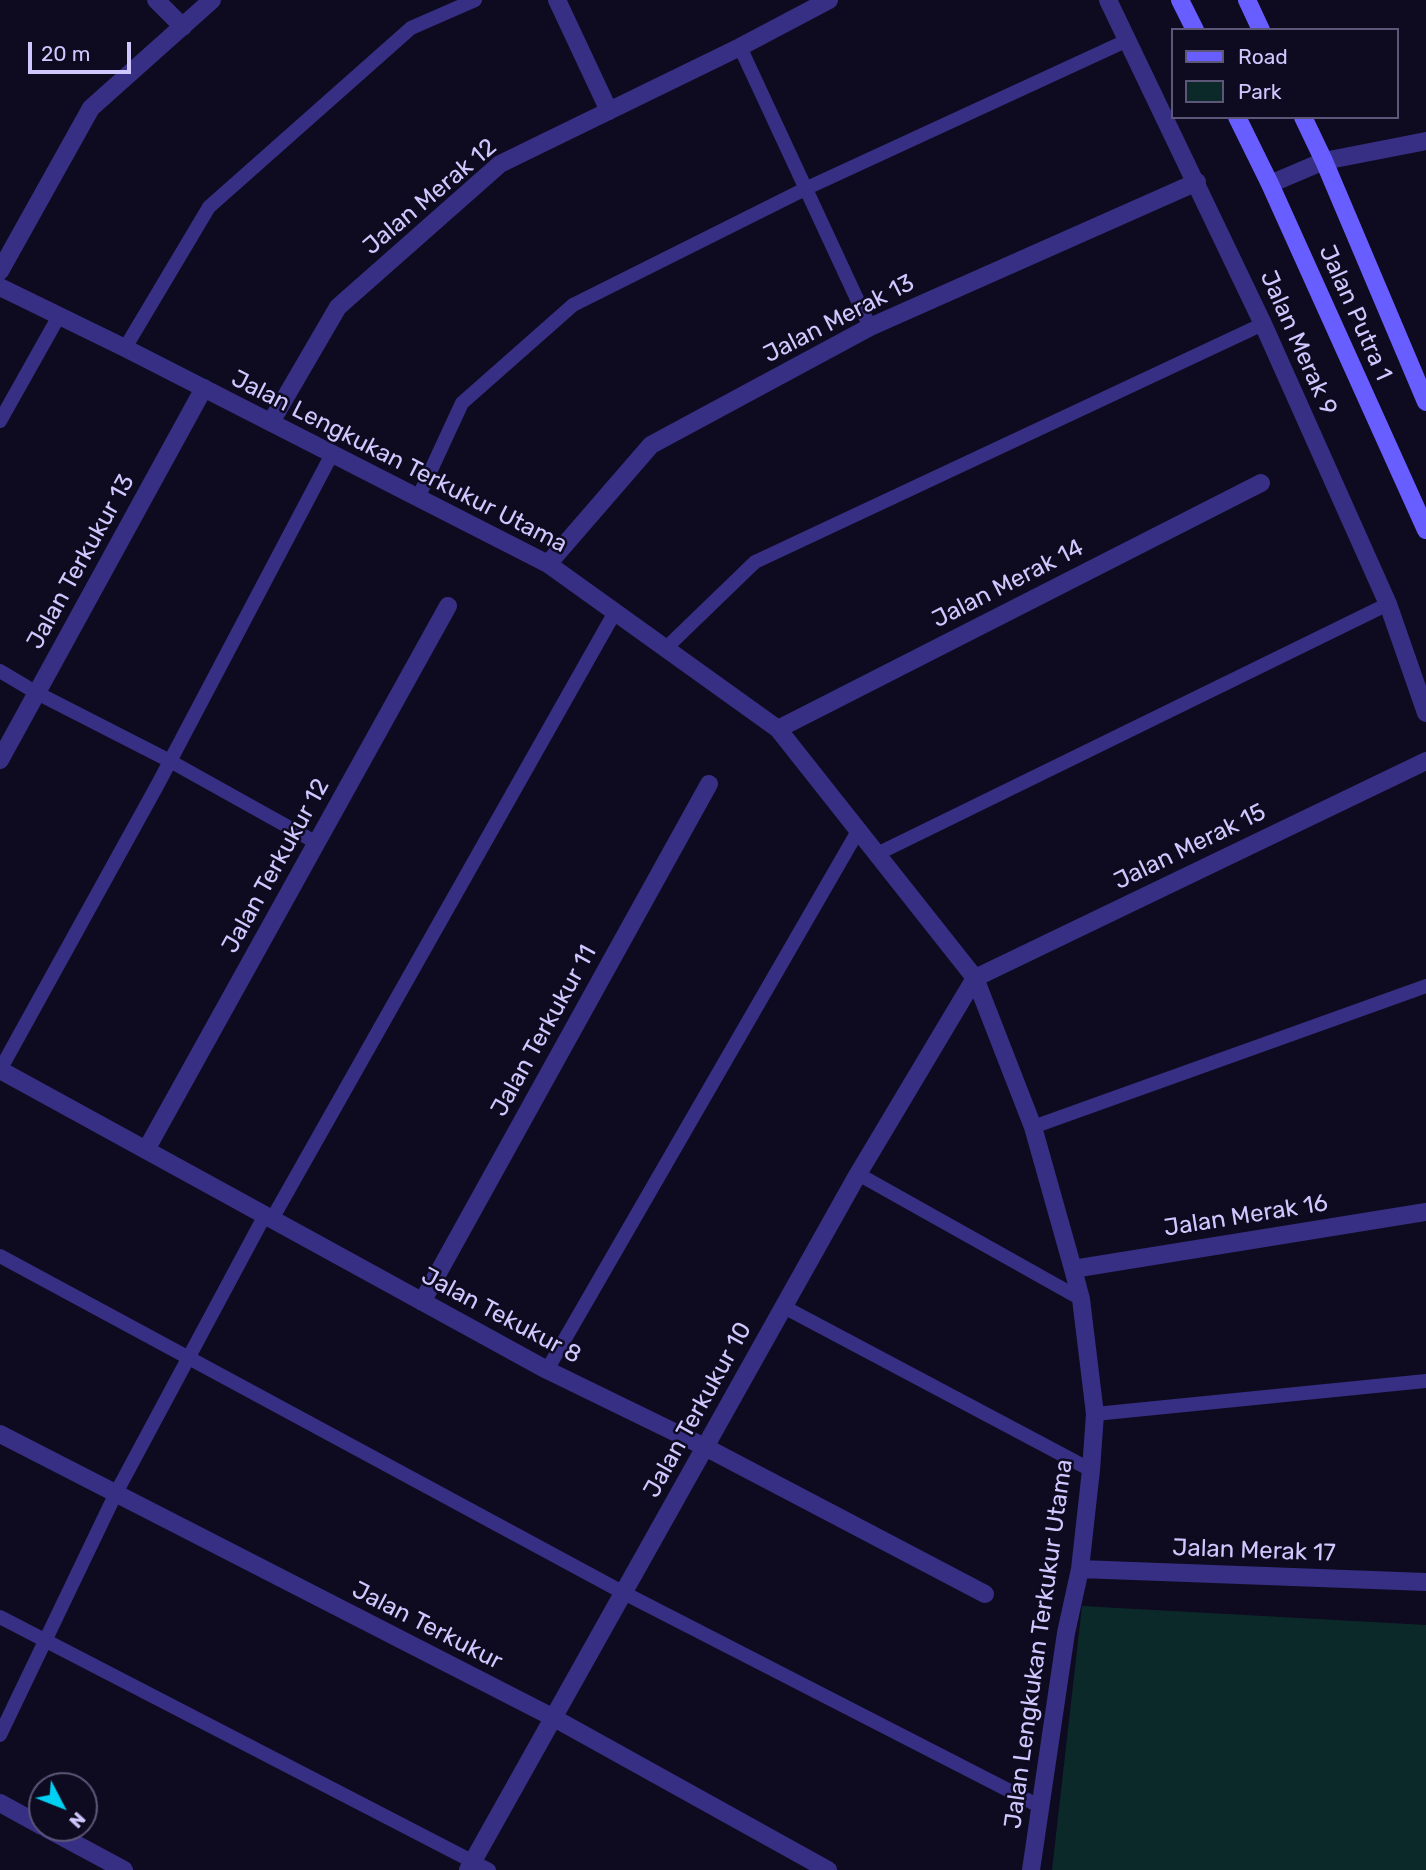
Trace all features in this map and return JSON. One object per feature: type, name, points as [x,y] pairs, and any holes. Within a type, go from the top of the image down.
[{"type":"main road","points":[[1180,0],[1194,28]]},
{"type":"main road","points":[[1247,0],[1260,28]]},
{"type":"main road","name":"Jalan Putra 1","points":[[1238,119],[1426,530]]},
{"type":"main road","name":"Jalan Putra 1","points":[[1304,119],[1426,402]]},
{"type":"street","points":[[156,0],[183,27]]},
{"type":"street","points":[[0,271],[91,108],[212,0]]},
{"type":"street","points":[[557,0],[609,111]]},
{"type":"street","name":"Jalan Merak 12","points":[[271,422],[338,307],[500,164],[740,47],[829,0]]},
{"type":"street","name":"Jalan Merak 9","points":[[1108,0],[1263,324],[1388,604],[1426,713]]},
{"type":"street","points":[[1270,184],[1324,161],[1426,141]]},
{"type":"street","name":"Jalan Merak 13","points":[[548,564],[651,445],[870,327],[1197,183]]},
{"type":"street","name":"Jalan Lengkukan Terkukur Utama","points":[[0,287],[548,564],[778,729],[975,978],[1033,1127],[1073,1269],[1081,1299],[1095,1414],[1080,1569],[1066,1633],[1031,1870]]},
{"type":"street","name":"Jalan Terkukur 13","points":[[0,760],[204,388]]},
{"type":"street","name":"Jalan Merak 14","points":[[778,729],[1261,483]]},
{"type":"street","name":"Jalan Terkukur 12","points":[[146,1150],[449,606]]},
{"type":"street","name":"Jalan Merak 15","points":[[975,978],[1426,761]]},
{"type":"street","name":"Jalan Terkukur 11","points":[[422,1302],[709,784]]},
{"type":"street","name":"Jalan Terkukur 10","points":[[477,1867],[554,1718],[783,1307],[858,1174],[975,978]]},
{"type":"street","name":"Jalan Tekukur 8","points":[[0,1070],[547,1370],[705,1447],[985,1594]]},
{"type":"street","name":"Jalan Merak 16","points":[[1073,1269],[1426,1212]]},
{"type":"street","name":"Jalan Terkukur","points":[[0,1434],[554,1718],[828,1870]]},
{"type":"street","name":"Jalan Merak 17","points":[[1080,1569],[1426,1582]]},
{"type":"street","points":[[0,1803],[28,1818]]},
{"type":"street","points":[[70,1842],[116,1868]]},
{"type":"lane","points":[[125,348],[209,207],[411,28],[475,0]]},
{"type":"lane","points":[[418,498],[462,403],[573,305],[807,188],[1128,40]]},
{"type":"lane","points":[[740,47],[870,327]]},
{"type":"lane","points":[[0,421],[59,316]]},
{"type":"lane","points":[[666,648],[755,562],[1263,324]]},
{"type":"lane","points":[[0,1070],[170,761],[332,454]]},
{"type":"lane","points":[[877,854],[1388,604]]},
{"type":"lane","points":[[0,1735],[116,1493],[188,1358],[615,612]]},
{"type":"lane","points":[[0,671],[317,843]]},
{"type":"lane","points":[[547,1370],[859,831]]},
{"type":"lane","points":[[1033,1127],[1426,986]]},
{"type":"lane","points":[[858,1174],[1081,1299]]},
{"type":"lane","points":[[0,1256],[624,1593],[1041,1807]]},
{"type":"lane","points":[[783,1307],[1091,1470]]},
{"type":"lane","points":[[1095,1414],[1426,1381]]},
{"type":"lane","points":[[0,1616],[477,1867]]},
{"type":"green space","points":[[1082,1606],[1426,1625],[1426,1870],[1052,1870]]}]
